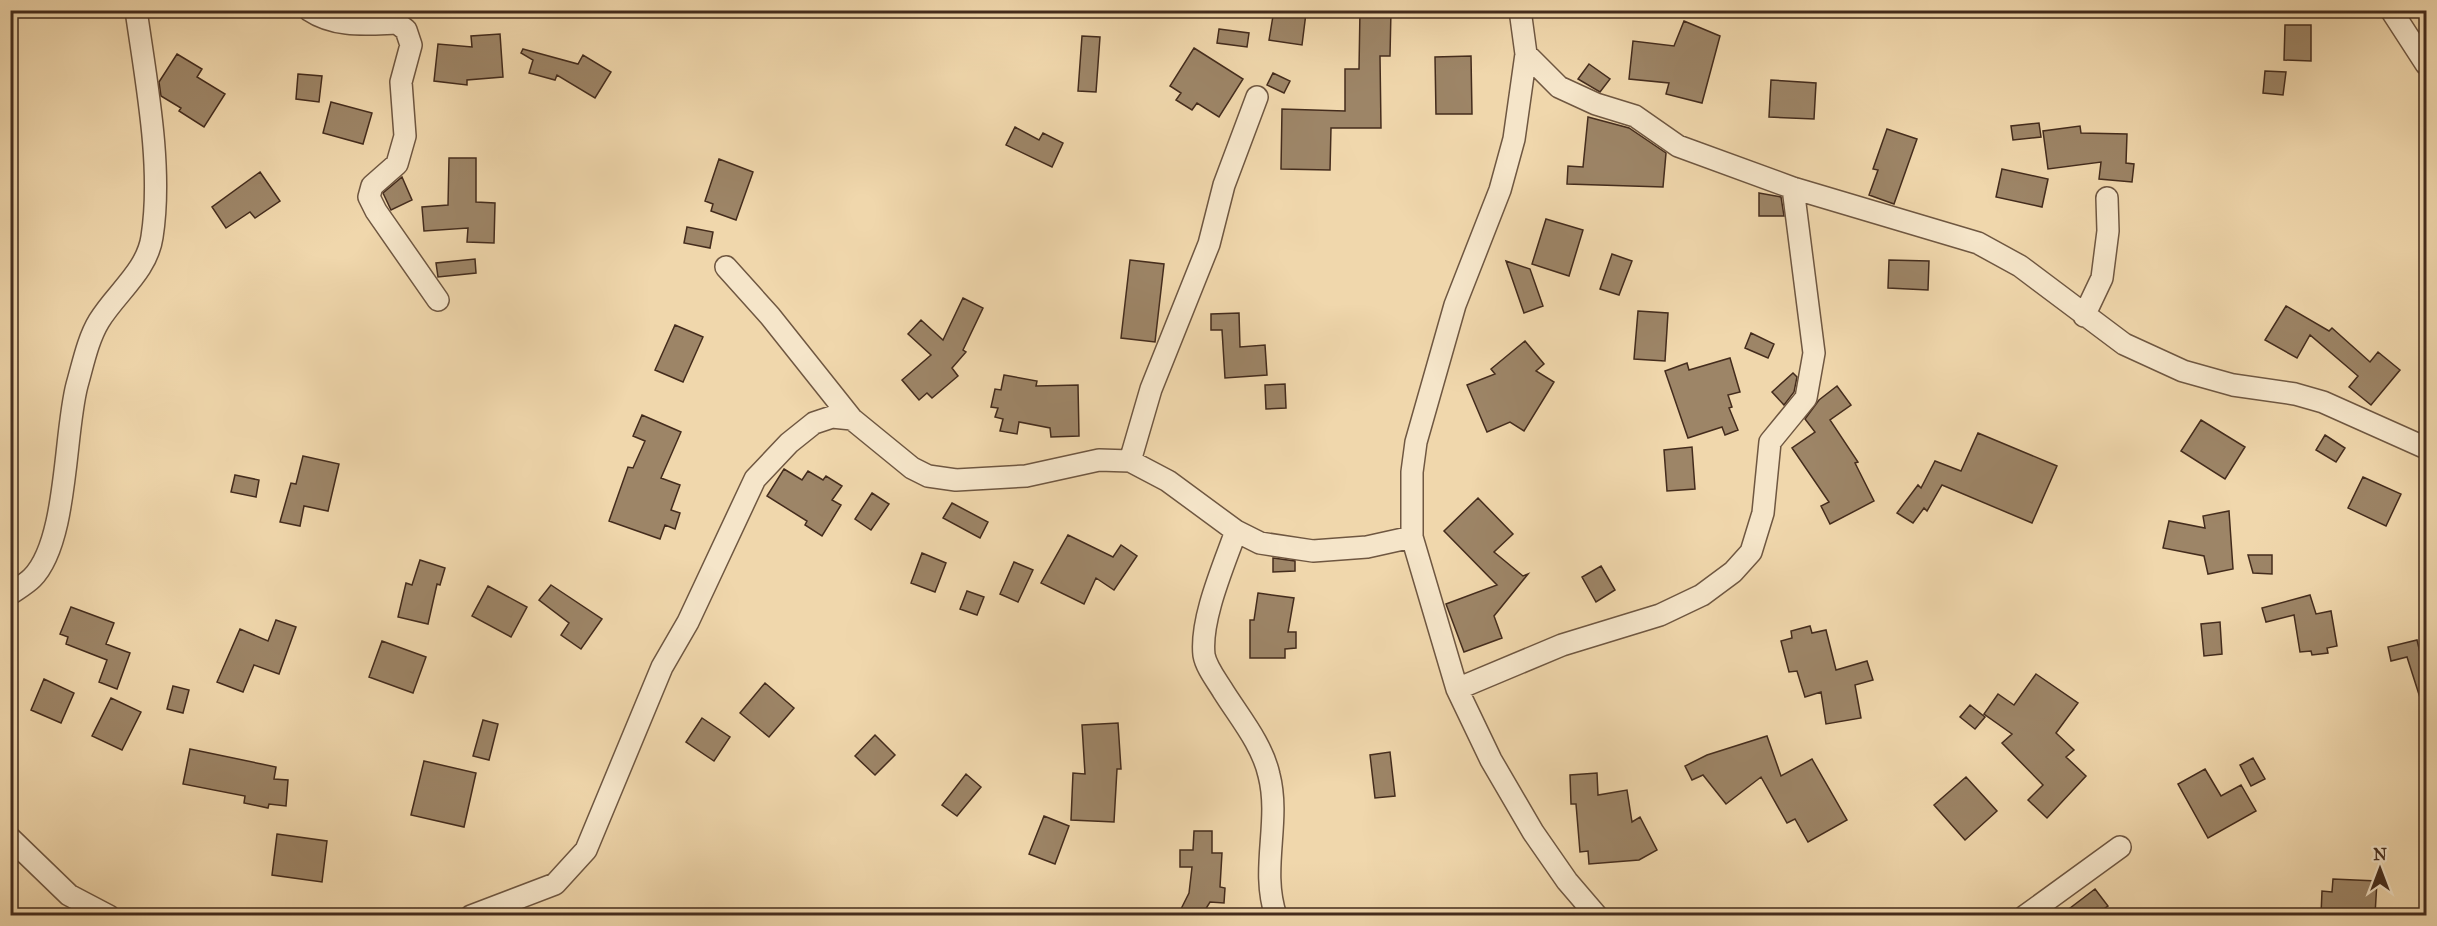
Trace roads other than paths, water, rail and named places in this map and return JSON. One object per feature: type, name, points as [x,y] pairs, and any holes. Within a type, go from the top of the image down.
[{"type":"street","points":[[10,594],[33,578],[49,551],[62,494],[76,390],[86,355],[99,321],[133,278],[152,240],[156,206],[149,106],[136,10]]},
{"type":"street","points":[[309,10],[318,16],[346,24],[398,23],[406,30],[411,45],[401,82],[405,136],[397,164],[372,186],[369,196],[438,300]]},
{"type":"street","points":[[1520,10],[1526,54],[1514,139],[1500,190],[1455,304],[1416,442],[1412,472],[1412,537],[1457,689],[1491,760],[1533,832],[1567,881],[1597,915]]},
{"type":"street","points":[[2391,10],[2427,64]]},
{"type":"street","points":[[1526,54],[1559,87],[1596,104],[1635,116],[1678,146],[1793,188],[1978,243],[2020,266],[2124,344],[2183,371],[2233,385],[2295,394],[2323,402],[2427,448]]},
{"type":"street","points":[[1130,461],[1150,389],[1209,244],[1224,185],[1257,97]]},
{"type":"street","points":[[1457,689],[1562,645],[1660,615],[1702,596],[1733,572],[1751,552],[1763,513],[1770,442],[1806,398],[1814,353],[1793,188]]},
{"type":"street","points":[[2084,316],[2102,278],[2108,231],[2107,198]]},
{"type":"street","points":[[726,267],[770,316],[852,419],[912,468],[928,476],[956,480],[1026,476],[1099,460],[1130,461],[1168,481],[1236,531],[1260,543],[1314,551],[1367,547],[1412,537]]},
{"type":"street","points":[[471,915],[555,884],[586,850],[662,667],[698,604],[755,479],[789,443],[814,423],[832,417],[852,419]]},
{"type":"street","points":[[1236,531],[1208,621],[1204,656],[1217,682],[1257,743],[1269,775],[1274,807],[1268,878],[1276,915]]},
{"type":"street","points":[[10,838],[70,905],[110,915]]},
{"type":"street","points":[[2025,915],[2120,847]]}]
